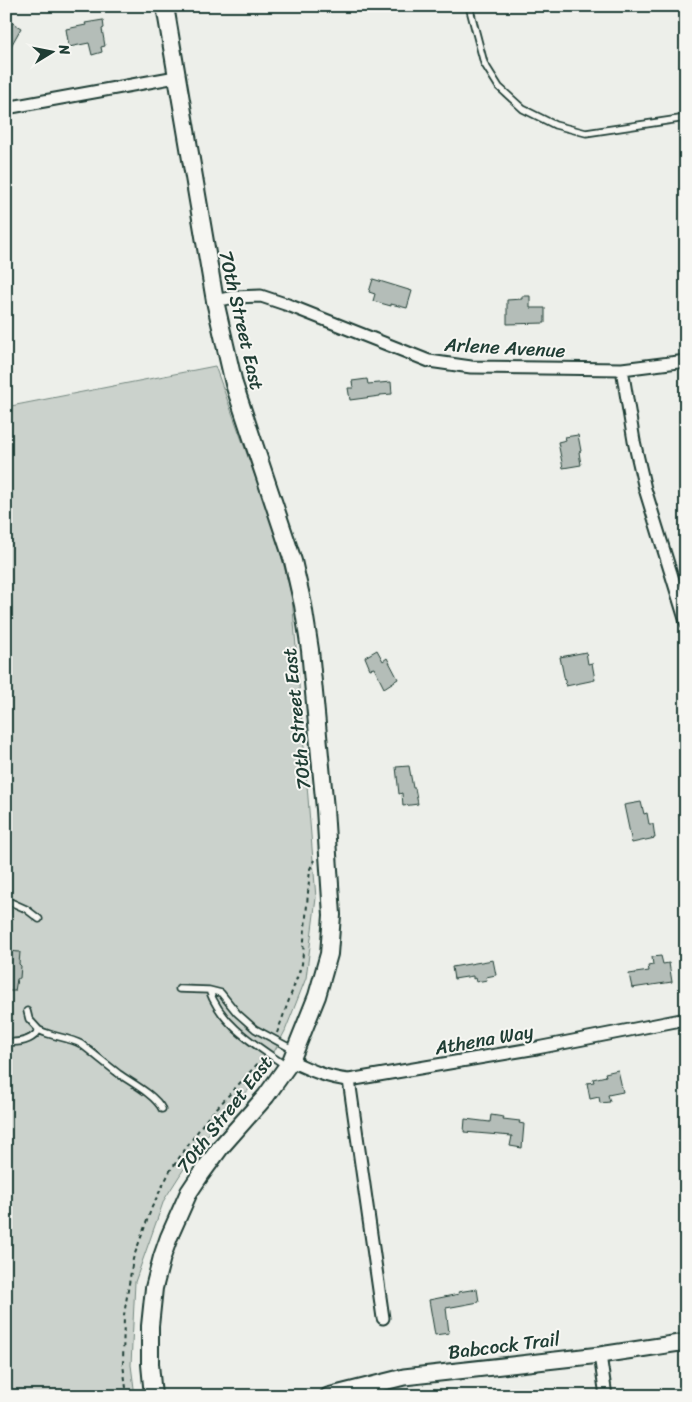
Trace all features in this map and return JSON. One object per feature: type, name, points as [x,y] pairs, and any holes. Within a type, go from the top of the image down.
[{"type":"main road","name":"70th Street East","points":[[153,1396],[150,1364],[150,1326],[154,1288],[169,1236],[189,1192],[200,1174],[220,1148],[262,1101],[291,1060],[317,996],[327,962],[332,915],[326,823],[310,650],[302,605],[293,561],[234,384],[215,301],[164,6]]},
{"type":"street","points":[[6,108],[176,77]]},
{"type":"street","name":"Arlene Avenue","points":[[215,301],[261,296],[288,304],[428,361],[471,367],[622,369],[686,361]]},
{"type":"street","points":[[622,369],[634,441],[645,489],[686,622]]},
{"type":"street","name":"Athena Way","points":[[291,1060],[316,1073],[336,1079],[350,1080],[537,1048],[686,1019]]},
{"type":"street","points":[[350,1080],[383,1318]]},
{"type":"street","name":"Babcock Trail","points":[[328,1396],[404,1377],[686,1342]]},
{"type":"street","points":[[600,1354],[606,1396]]},
{"type":"lane","points":[[469,6],[484,63],[499,88],[523,110],[556,125],[586,133],[686,118]]},
{"type":"lane","points":[[6,900],[26,909],[39,919]]},
{"type":"lane","points":[[179,989],[209,990],[221,993],[255,1029],[275,1040],[291,1060]]},
{"type":"lane","points":[[209,990],[212,1000],[230,1024],[241,1034],[268,1053],[291,1060]]},
{"type":"lane","points":[[27,1011],[29,1019],[39,1030],[82,1044],[143,1090],[160,1104],[162,1109]]},
{"type":"lane","points":[[6,1042],[23,1041],[34,1036],[39,1030]]},
{"type":"path","points":[[275,1040],[302,964],[310,869],[317,854]]},
{"type":"path","points":[[127,1396],[123,1364],[124,1315],[133,1259],[152,1207],[170,1171],[205,1120],[268,1053]]},
{"type":"shaded area","points":[[215,366],[275,531],[292,597],[316,898],[306,978],[285,1031],[262,1075],[201,1142],[164,1200],[135,1282],[131,1365],[135,1396],[6,1396],[6,407]]},
{"type":"building","points":[[103,20],[104,28],[102,29],[105,46],[101,47],[102,52],[92,55],[89,43],[69,47],[66,29]]},
{"type":"building","points":[[9,21],[21,28],[6,55],[6,27]]},
{"type":"building","points":[[373,279],[412,291],[407,308],[373,301],[375,294],[369,292]]},
{"type":"building","points":[[522,296],[530,296],[530,308],[545,308],[545,323],[507,324],[507,300],[522,299]]},
{"type":"building","points":[[367,379],[368,384],[391,382],[392,394],[350,400],[348,388],[353,388],[352,381]]},
{"type":"building","points":[[578,435],[581,465],[563,468],[558,442],[566,440],[565,437]]},
{"type":"building","points":[[377,650],[383,661],[387,658],[398,679],[384,688],[374,668],[370,669],[365,657]]},
{"type":"building","points":[[586,652],[588,664],[592,663],[595,680],[566,686],[560,657]]},
{"type":"building","points":[[409,766],[418,804],[403,806],[402,793],[399,794],[396,767]]},
{"type":"building","points":[[641,802],[644,814],[647,813],[649,824],[653,824],[655,838],[632,843],[624,805]]},
{"type":"building","points":[[6,951],[20,952],[20,978],[17,979],[15,991],[6,991]]},
{"type":"building","points":[[661,956],[663,964],[669,963],[672,982],[632,988],[629,974],[649,971],[648,966],[653,965],[652,957]]},
{"type":"building","points":[[493,960],[496,975],[486,977],[487,980],[476,982],[473,976],[454,979],[452,967]]},
{"type":"building","points":[[618,1070],[623,1092],[608,1095],[610,1102],[600,1103],[599,1097],[590,1099],[587,1083],[594,1082],[593,1079],[606,1076],[605,1073]]},
{"type":"building","points":[[491,1115],[520,1121],[519,1123],[524,1124],[522,1148],[510,1146],[512,1136],[464,1132],[465,1119],[490,1122]]},
{"type":"building","points":[[477,1289],[479,1302],[446,1308],[449,1333],[435,1335],[429,1300]]}]
